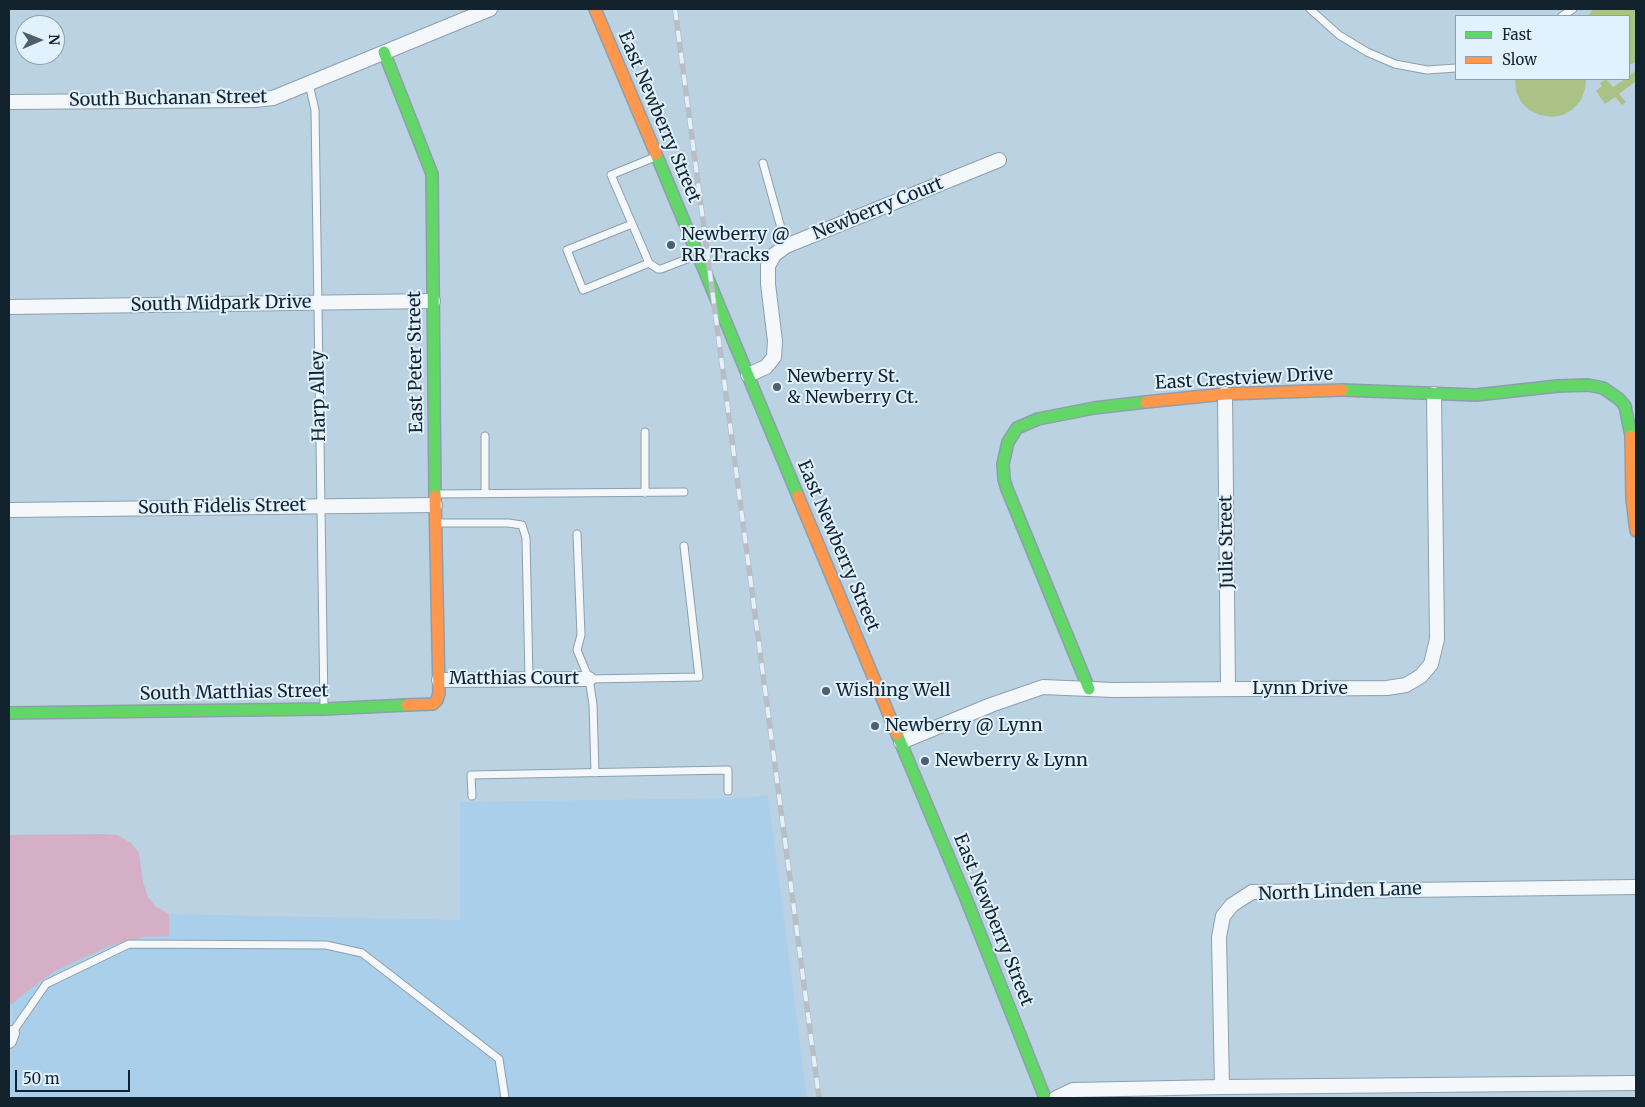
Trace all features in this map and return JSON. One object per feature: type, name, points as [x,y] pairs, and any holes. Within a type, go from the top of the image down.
[{"type":"street","name":"South Buchanan Street","points":[[9,102],[255,100],[272,98],[490,9]]},
{"type":"street","name":"East Newberry Street","points":[[595,9],[901,742],[1046,1098]]},
{"type":"street","name":"East Peter Street","points":[[384,52],[432,174],[435,523],[439,680]]},
{"type":"street","name":"Newberry Court","points":[[748,375],[766,367],[774,357],[775,341],[768,284],[768,266],[774,255],[786,246],[999,160]]},
{"type":"street","name":"South Midpark Drive","points":[[9,307],[432,301]]},
{"type":"street","name":"East Crestview Drive","points":[[1089,689],[1007,489],[1003,464],[1008,442],[1018,428],[1038,419],[1094,408],[1225,394],[1340,390],[1476,394],[1588,385],[1602,388],[1619,399],[1625,406],[1629,421],[1632,499],[1636,531]]},
{"type":"street","name":"Julie Street","points":[[1225,394],[1228,689]]},
{"type":"street","name":"Lynn Drive","points":[[901,742],[991,705],[1043,687],[1089,689],[1387,688],[1406,685],[1421,676],[1431,664],[1438,639],[1434,394]]},
{"type":"street","name":"South Fidelis Street","points":[[9,510],[320,505],[435,499]]},
{"type":"street","name":"Matthias Court","points":[[439,680],[589,679]]},
{"type":"street","name":"South Matthias Street","points":[[9,713],[324,709],[433,704],[437,700],[439,693],[439,680]]},
{"type":"street","name":"North Linden Lane","points":[[1222,1087],[1219,937],[1223,916],[1232,905],[1252,892],[1636,887]]},
{"type":"street","points":[[1056,1098],[1073,1090],[1222,1087],[1314,1092],[1636,1083]]},
{"type":"lane","points":[[1310,9],[1339,35],[1367,52],[1395,64],[1426,70],[1455,68]]},
{"type":"lane","name":"Harp Alley","points":[[309,84],[315,110],[324,709]]},
{"type":"lane","points":[[657,156],[611,175],[649,263],[658,269],[662,269],[697,255]]},
{"type":"lane","points":[[763,163],[786,246]]},
{"type":"lane","points":[[632,224],[567,250],[583,290],[649,263]]},
{"type":"lane","points":[[645,432],[645,493]]},
{"type":"lane","points":[[485,436],[485,494]]},
{"type":"lane","points":[[435,499],[485,494],[684,492]]},
{"type":"lane","points":[[435,523],[508,522],[522,525],[526,538],[529,679]]},
{"type":"lane","points":[[577,534],[581,635],[577,650],[589,679],[593,704],[595,773]]},
{"type":"lane","points":[[589,679],[699,677],[684,546]]},
{"type":"lane","points":[[472,796],[471,775],[728,770],[728,790]]},
{"type":"lane","points":[[10,1037],[46,984],[129,944],[326,945],[362,953],[499,1059],[505,1098]]},
{"type":"shaded area","points":[[1593,9],[1636,9],[1636,62],[1630,65],[1630,15],[1589,15]]},
{"type":"shaded area","points":[[1636,70],[1636,81],[1619,94],[1626,102],[1622,105],[1615,97],[1605,104],[1596,91],[1602,86],[1600,83],[1607,80],[1613,87],[1624,80],[1630,80],[1630,75]]},
{"type":"shaded area","points":[[1515,80],[1586,80],[1581,100],[1573,109],[1563,115],[1552,117],[1540,115],[1529,110],[1521,102],[1516,91]]},
{"type":"shaded area","points":[[768,795],[807,1098],[10,1098],[12,1005],[9,1008],[9,835],[117,835],[131,843],[139,853],[143,883],[148,897],[156,907],[169,914],[460,920],[460,802],[744,798]]},
{"type":"shaded area","points":[[9,835],[117,835],[131,843],[139,853],[143,883],[148,897],[156,907],[169,914],[169,936],[143,937],[109,946],[55,971],[12,1004],[9,1004]]},
{"type":"railway","points":[[675,9],[819,1098]]},
{"type":"traffic: fast","points":[[384,52],[432,174],[435,496]]},
{"type":"traffic: fast","points":[[656,154],[798,496]]},
{"type":"traffic: fast","points":[[1342,390],[1476,395],[1558,386],[1588,385],[1603,388],[1619,399],[1625,406],[1631,436]]},
{"type":"traffic: fast","points":[[1089,689],[1007,489],[1003,464],[1008,442],[1017,428],[1038,419],[1094,408],[1146,402]]},
{"type":"traffic: fast","points":[[9,713],[324,709],[407,705]]},
{"type":"traffic: fast","points":[[897,734],[965,896],[1045,1098]]},
{"type":"traffic: slow","points":[[595,9],[656,154]]},
{"type":"traffic: slow","points":[[1146,402],[1225,394],[1342,390]]},
{"type":"traffic: slow","points":[[1631,436],[1632,499],[1636,531]]},
{"type":"traffic: slow","points":[[407,705],[433,704],[437,700],[439,693],[435,496]]},
{"type":"traffic: slow","points":[[798,496],[897,734]]},
{"type":"place","name":"Newberry @ RR Tracks","points":[[671,245]]},
{"type":"place","name":"Newberry St. & Newberry Ct.","points":[[777,387]]},
{"type":"place","name":"Wishing Well","points":[[826,691]]},
{"type":"place","name":"Newberry @ Lynn","points":[[875,726]]},
{"type":"place","name":"Newberry & Lynn","points":[[925,761]]}]
